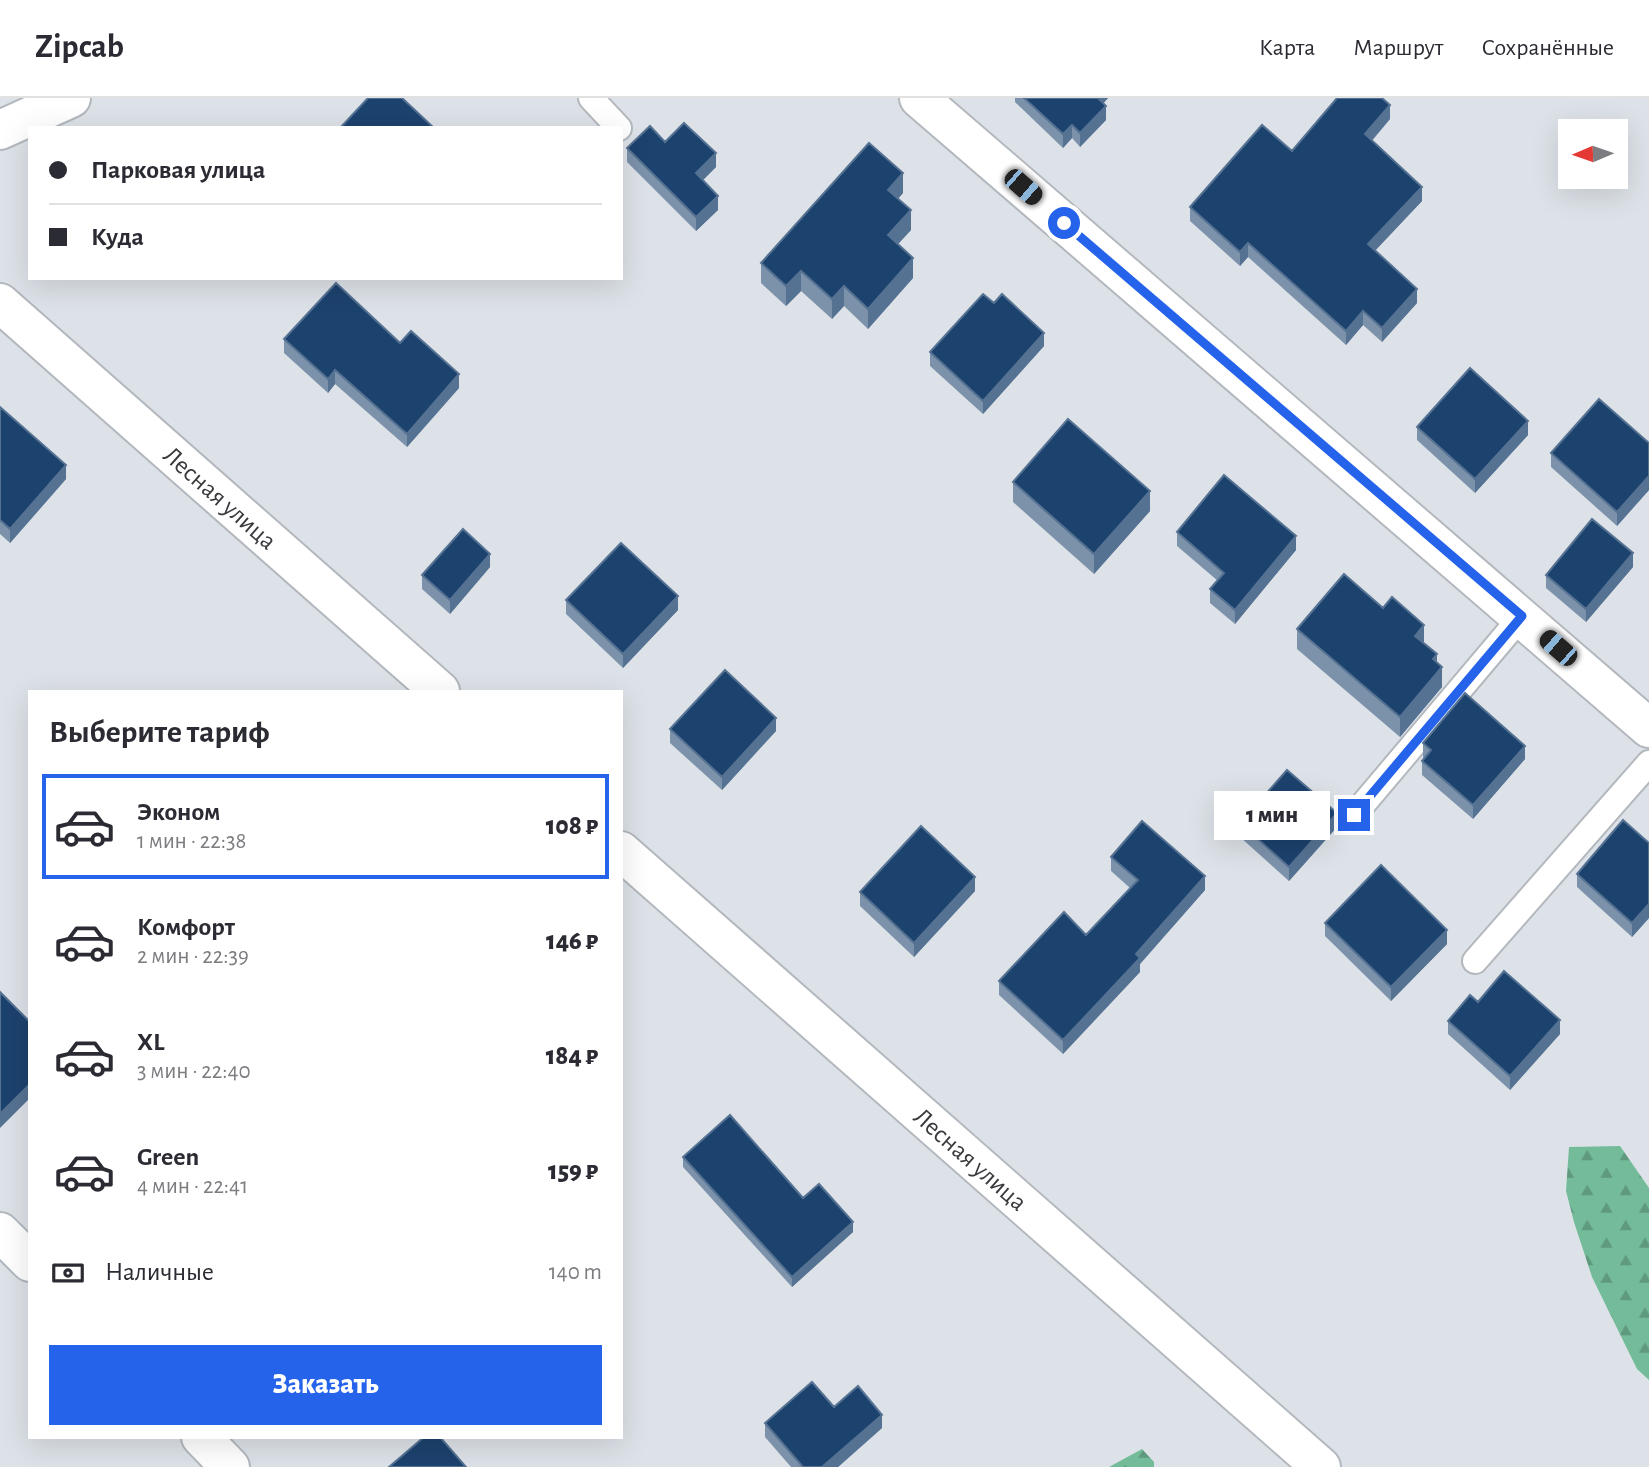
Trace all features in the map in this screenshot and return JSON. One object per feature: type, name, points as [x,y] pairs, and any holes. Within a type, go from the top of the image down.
[{"type":"street","points":[[0,130],[71,98]]},
{"type":"street","points":[[919,98],[1649,728]]},
{"type":"street","name":"Лесная улица","points":[[0,303],[439,690]]},
{"type":"street","name":"Лесная улица","points":[[623,852],[1321,1467]]},
{"type":"street","points":[[0,1232],[28,1260]]},
{"type":"street","points":[[203,1439],[230,1467]]},
{"type":"lane","points":[[592,98],[617,126]]},
{"type":"lane","points":[[1354,815],[1522,616]]},
{"type":"lane","points":[[1475,961],[1649,763]]},
{"type":"green space","points":[[1620,1146],[1649,1188],[1649,1380],[1637,1369],[1592,1277],[1566,1191],[1569,1147]]},
{"type":"green space","points":[[1142,1449],[1154,1462],[1154,1467],[1109,1467]]},
{"type":"building","points":[[368,98],[402,98],[432,126],[342,126]]},
{"type":"building","points":[[1024,98],[1098,98],[1106,106],[1080,133],[1072,125],[1063,134]]},
{"type":"building","points":[[1337,98],[1382,98],[1390,105],[1365,134],[1422,187],[1368,244],[1417,289],[1382,328],[1363,311],[1346,331],[1248,243],[1240,252],[1190,207],[1262,125],[1292,151]]},
{"type":"building","points":[[684,123],[716,153],[696,173],[718,196],[696,217],[627,148],[650,126],[665,142]]},
{"type":"building","points":[[869,143],[903,173],[888,190],[911,210],[888,235],[913,258],[868,309],[844,286],[832,299],[801,271],[786,286],[761,263]]},
{"type":"building","points":[[336,283],[400,343],[411,331],[459,374],[407,434],[335,370],[328,379],[284,339]]},
{"type":"building","points":[[983,294],[994,303],[1002,294],[1044,333],[983,401],[930,352]]},
{"type":"building","points":[[1470,368],[1528,421],[1475,479],[1417,427]]},
{"type":"building","points":[[1599,399],[1649,443],[1649,476],[1617,512],[1551,453]]},
{"type":"building","points":[[0,407],[66,465],[10,529],[0,520]]},
{"type":"building","points":[[1068,419],[1150,491],[1094,554],[1013,482]]},
{"type":"building","points":[[1224,475],[1296,536],[1235,610],[1210,589],[1224,573],[1177,532]]},
{"type":"building","points":[[1592,519],[1633,553],[1586,609],[1546,575]]},
{"type":"building","points":[[463,529],[490,554],[450,600],[422,575]]},
{"type":"building","points":[[621,543],[678,596],[623,654],[566,600]]},
{"type":"building","points":[[1344,574],[1383,608],[1392,597],[1424,625],[1415,636],[1437,654],[1433,659],[1442,667],[1400,717],[1297,629]]},
{"type":"building","points":[[725,670],[776,718],[722,777],[670,729]]},
{"type":"building","points":[[1465,693],[1525,746],[1473,805],[1422,761],[1431,750],[1423,743]]},
{"type":"building","points":[[1287,770],[1337,813],[1289,867],[1240,823]]},
{"type":"building","points":[[1623,820],[1649,843],[1649,904],[1632,923],[1577,874]]},
{"type":"building","points":[[1142,821],[1205,876],[1136,954],[1140,958],[1063,1040],[999,981],[1064,912],[1086,935],[1138,880],[1111,857]]},
{"type":"building","points":[[921,826],[975,877],[914,943],[860,892]]},
{"type":"building","points":[[1381,865],[1447,930],[1391,987],[1325,923]]},
{"type":"building","points":[[1504,971],[1560,1020],[1510,1076],[1448,1021],[1470,995],[1478,1002]]},
{"type":"building","points":[[0,992],[28,1020],[28,1086],[0,1114]]},
{"type":"building","points":[[730,1115],[803,1198],[819,1184],[853,1222],[792,1277],[683,1157]]},
{"type":"building","points":[[812,1382],[834,1407],[858,1386],[882,1415],[822,1467],[803,1467],[765,1423]]},
{"type":"building","points":[[422,1439],[442,1439],[466,1467],[389,1467]]},
{"type":"route","points":[[1064,223],[1522,616],[1354,815]]}]
